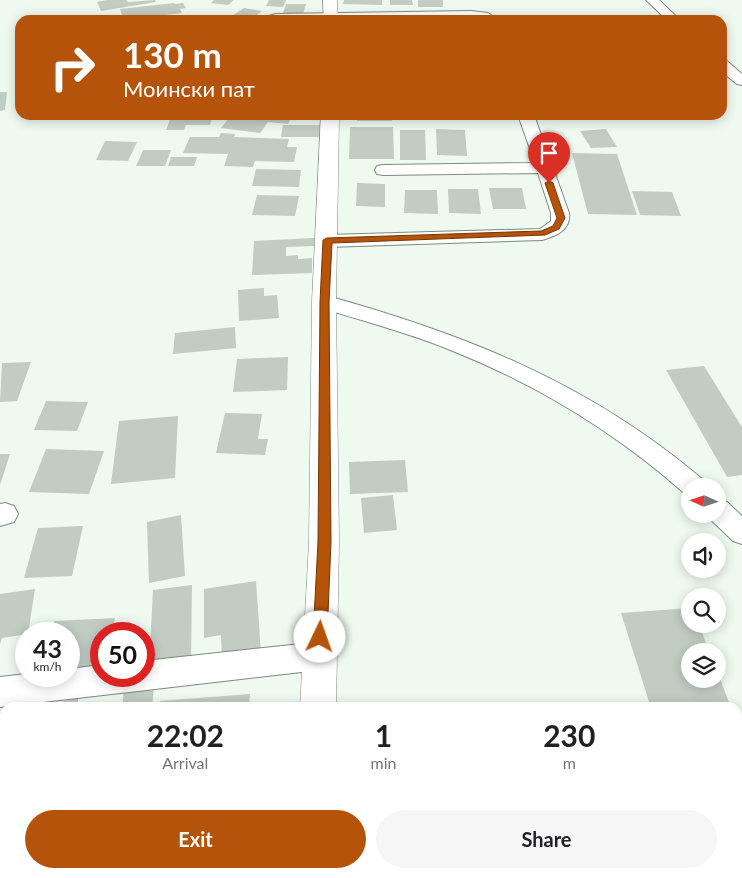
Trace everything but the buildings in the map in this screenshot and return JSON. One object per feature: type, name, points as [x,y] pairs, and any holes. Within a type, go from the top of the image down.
[{"type":"main road","points":[[330,0],[331,15]]},
{"type":"main road","points":[[318,702],[324,542],[324,302],[330,120]]},
{"type":"street","points":[[652,0],[668,15]]},
{"type":"street","points":[[727,68],[742,81]]},
{"type":"street","points":[[327,240],[542,234],[556,227],[561,218],[528,120]]},
{"type":"street","points":[[383,170],[543,168]]},
{"type":"street","points":[[324,302],[443,340],[513,370],[622,430],[672,466],[685,478]]},
{"type":"street","points":[[726,518],[742,533]]},
{"type":"street","points":[[155,675],[319,656]]},
{"type":"street","points":[[0,692],[90,682]]},
{"type":"route","points":[[320,637],[324,542],[324,302],[327,240],[542,234],[556,227],[560,223],[561,218],[549,183]]}]
